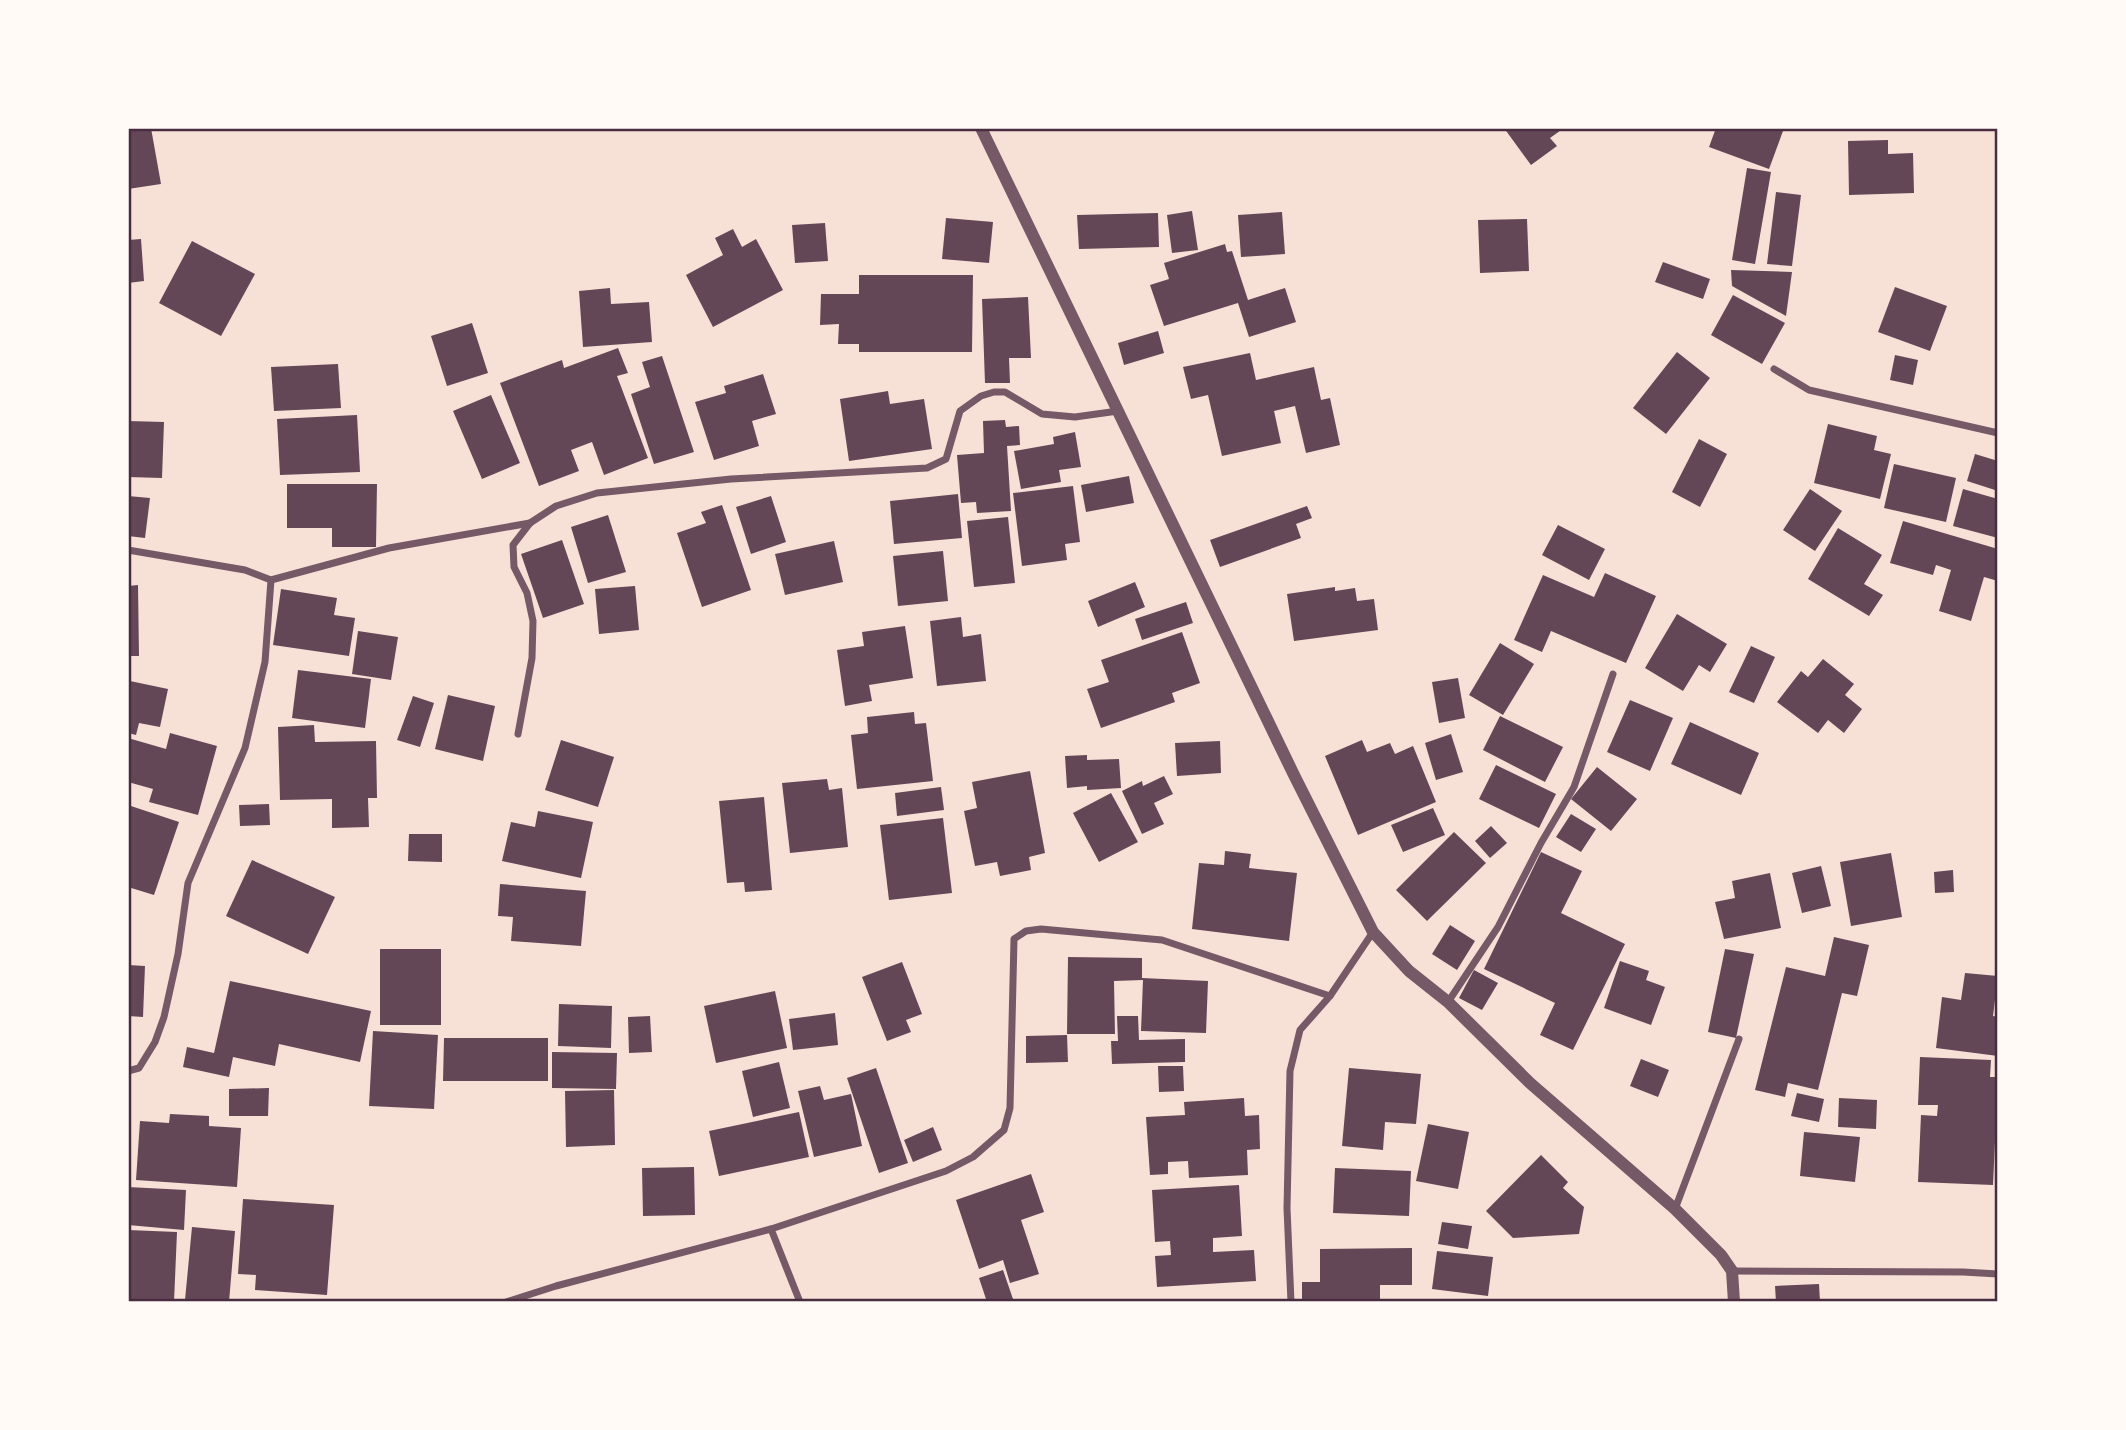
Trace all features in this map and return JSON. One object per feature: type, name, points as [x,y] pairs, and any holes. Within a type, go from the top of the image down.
[{"type":"street","points":[[981,128],[1288,763],[1373,932],[1409,971],[1448,1002],[1530,1083],[1675,1209],[1721,1255],[1732,1271],[1734,1302]]},
{"type":"street","points":[[1774,369],[1809,390],[1998,433]]},
{"type":"street","points":[[517,734],[532,659],[533,621],[527,593],[514,568],[513,545],[530,523],[555,506],[597,493],[731,479],[927,468],[946,459],[960,411],[981,396],[994,393],[1005,392],[1042,414],[1075,417],[1118,411]]},
{"type":"street","points":[[128,550],[245,570],[271,580],[389,548],[530,523]]},
{"type":"street","points":[[128,1072],[139,1068],[155,1042],[178,954],[188,883],[245,748],[265,662],[271,580]]},
{"type":"street","points":[[1448,1002],[1498,927],[1541,843],[1574,787],[1613,674]]},
{"type":"street","points":[[506,1302],[556,1286],[771,1229],[946,1171],[973,1157],[1004,1130],[1010,1108],[1014,939],[1026,931],[1041,929],[1162,940],[1330,996]]},
{"type":"street","points":[[1291,1302],[1287,1208],[1290,1071],[1300,1030],[1330,996],[1373,932]]},
{"type":"street","points":[[1675,1209],[1739,1039]]},
{"type":"street","points":[[771,1229],[800,1302]]},
{"type":"street","points":[[1732,1271],[1998,1274]]},
{"type":"building","points":[[128,128],[151,128],[161,184],[128,189]]},
{"type":"building","points":[[1504,128],[1564,128],[1550,138],[1557,146],[1531,165]]},
{"type":"building","points":[[1716,128],[1773,128],[1783,131],[1769,169],[1709,147]]},
{"type":"building","points":[[1888,140],[1888,154],[1913,153],[1914,193],[1849,195],[1848,141]]},
{"type":"building","points":[[1747,168],[1771,172],[1755,264],[1732,260]]},
{"type":"building","points":[[1776,192],[1801,195],[1792,266],[1767,264]]},
{"type":"building","points":[[1192,211],[1198,250],[1172,253],[1167,215]]},
{"type":"building","points":[[1282,212],[1285,254],[1241,257],[1238,215]]},
{"type":"building","points":[[1158,213],[1159,247],[1079,249],[1077,215]]},
{"type":"building","points":[[946,218],[993,222],[989,263],[942,259]]},
{"type":"building","points":[[1527,219],[1529,271],[1480,273],[1478,220]]},
{"type":"building","points":[[825,223],[828,261],[795,263],[792,225]]},
{"type":"building","points":[[733,229],[742,247],[756,239],[783,290],[713,327],[686,275],[723,255],[715,238]]},
{"type":"building","points":[[141,239],[144,281],[128,283],[128,240]]},
{"type":"building","points":[[192,241],[255,274],[221,336],[159,303]]},
{"type":"building","points":[[1225,244],[1227,252],[1232,251],[1248,300],[1285,288],[1296,322],[1249,337],[1238,303],[1164,326],[1150,285],[1169,279],[1164,263]]},
{"type":"building","points":[[1663,262],[1710,279],[1703,299],[1655,282]]},
{"type":"building","points":[[1731,270],[1792,272],[1786,316],[1732,286]]},
{"type":"building","points":[[859,275],[973,275],[972,352],[859,352],[859,344],[838,344],[839,324],[820,325],[821,294],[859,294]]},
{"type":"building","points":[[1895,287],[1947,306],[1930,351],[1878,332]]},
{"type":"building","points":[[610,288],[611,304],[649,302],[652,342],[583,347],[579,291]]},
{"type":"building","points":[[1733,295],[1785,323],[1762,364],[1711,335]]},
{"type":"building","points":[[1028,297],[1031,358],[1009,358],[1010,383],[985,383],[982,299]]},
{"type":"building","points":[[472,323],[488,373],[447,386],[431,336]]},
{"type":"building","points":[[1158,331],[1164,353],[1124,365],[1118,343]]},
{"type":"building","points":[[618,348],[628,373],[617,376],[648,458],[604,475],[592,442],[571,450],[579,471],[539,486],[500,383],[562,360],[564,368]]},
{"type":"building","points":[[1677,352],[1710,378],[1666,434],[1633,408]]},
{"type":"building","points":[[1250,353],[1256,380],[1314,367],[1321,400],[1330,398],[1340,445],[1306,453],[1295,406],[1274,411],[1281,443],[1222,456],[1208,395],[1191,399],[1183,367]]},
{"type":"building","points":[[1895,355],[1918,360],[1913,385],[1890,380]]},
{"type":"building","points":[[662,356],[694,452],[654,464],[631,394],[650,387],[642,362]]},
{"type":"building","points":[[338,364],[341,408],[274,411],[271,367]]},
{"type":"building","points":[[763,374],[776,414],[752,421],[759,446],[714,460],[695,402],[726,393],[724,386]]},
{"type":"building","points":[[888,391],[890,404],[924,399],[932,449],[849,461],[840,399]]},
{"type":"building","points":[[491,395],[520,463],[482,479],[453,411]]},
{"type":"building","points":[[357,415],[360,472],[280,475],[277,419]]},
{"type":"building","points":[[1005,420],[1006,427],[1019,426],[1020,445],[1007,446],[1011,511],[977,513],[976,502],[961,503],[957,455],[984,453],[983,421]]},
{"type":"building","points":[[128,421],[164,422],[162,478],[128,477]]},
{"type":"building","points":[[1828,424],[1877,436],[1874,450],[1891,454],[1880,499],[1814,483]]},
{"type":"building","points":[[1075,432],[1081,467],[1059,470],[1061,482],[1021,489],[1014,451],[1054,444],[1053,437]]},
{"type":"building","points":[[1699,439],[1727,454],[1700,507],[1672,492]]},
{"type":"building","points":[[1975,454],[1998,461],[1998,491],[1967,481]]},
{"type":"building","points":[[1894,464],[1956,478],[1946,522],[1884,508]]},
{"type":"building","points":[[1129,476],[1134,503],[1086,512],[1081,485]]},
{"type":"building","points":[[287,484],[377,484],[376,547],[332,547],[332,528],[287,528]]},
{"type":"building","points":[[1073,486],[1080,542],[1065,544],[1067,560],[1022,566],[1013,493]]},
{"type":"building","points":[[1810,489],[1842,511],[1815,551],[1783,530]]},
{"type":"building","points":[[1963,489],[1998,499],[1998,538],[1953,526]]},
{"type":"building","points":[[958,494],[962,538],[894,544],[890,501]]},
{"type":"building","points":[[128,496],[150,498],[145,538],[128,536]]},
{"type":"building","points":[[771,496],[786,542],[751,554],[736,507]]},
{"type":"building","points":[[722,505],[751,590],[702,607],[677,533],[706,523],[701,512]]},
{"type":"building","points":[[1307,506],[1312,518],[1296,524],[1301,538],[1220,567],[1210,540]]},
{"type":"building","points":[[608,515],[626,572],[588,583],[571,527]]},
{"type":"building","points":[[1008,517],[1015,583],[974,587],[967,521]]},
{"type":"building","points":[[1903,521],[1998,549],[1998,581],[1984,577],[1971,621],[1939,611],[1951,570],[1936,565],[1933,575],[1890,563]]},
{"type":"building","points":[[1558,525],[1605,549],[1589,580],[1542,555]]},
{"type":"building","points":[[1838,528],[1882,555],[1864,584],[1883,595],[1869,616],[1808,579]]},
{"type":"building","points":[[562,540],[584,604],[543,618],[521,554]]},
{"type":"building","points":[[834,541],[843,582],[785,595],[775,554]]},
{"type":"building","points":[[943,551],[948,601],[898,606],[893,556]]},
{"type":"building","points":[[1605,573],[1656,596],[1626,663],[1551,631],[1542,652],[1514,640],[1543,575],[1594,597]]},
{"type":"building","points":[[1135,582],[1145,607],[1098,627],[1088,601]]},
{"type":"building","points":[[138,585],[139,656],[128,656],[128,586]]},
{"type":"building","points":[[635,586],[639,630],[599,634],[595,589]]},
{"type":"building","points":[[1335,587],[1335,591],[1355,588],[1357,601],[1374,599],[1378,630],[1294,641],[1287,594]]},
{"type":"building","points":[[281,589],[337,598],[334,615],[355,618],[349,656],[273,645]]},
{"type":"building","points":[[1186,602],[1193,623],[1142,640],[1135,619]]},
{"type":"building","points":[[1677,614],[1727,644],[1710,672],[1699,665],[1683,691],[1645,668]]},
{"type":"building","points":[[961,617],[963,637],[981,634],[986,681],[937,686],[930,621]]},
{"type":"building","points":[[905,626],[913,678],[869,685],[872,701],[845,706],[837,650],[864,646],[862,632]]},
{"type":"building","points":[[358,631],[398,637],[391,680],[352,674]]},
{"type":"building","points":[[1182,632],[1200,683],[1172,693],[1175,702],[1101,728],[1087,689],[1109,682],[1101,660]]},
{"type":"building","points":[[1500,643],[1534,664],[1503,715],[1469,695]]},
{"type":"building","points":[[1751,646],[1775,657],[1754,703],[1729,692]]},
{"type":"building","points":[[1823,659],[1854,684],[1845,695],[1862,709],[1844,733],[1828,720],[1818,733],[1777,702],[1801,671],[1808,677]]},
{"type":"building","points":[[298,670],[371,679],[365,728],[292,718]]},
{"type":"building","points":[[1458,678],[1465,718],[1439,723],[1432,682]]},
{"type":"building","points":[[130,681],[168,689],[160,727],[139,723],[136,735],[128,733]]},
{"type":"building","points":[[448,695],[495,706],[483,761],[435,749]]},
{"type":"building","points":[[413,696],[434,703],[420,747],[397,740]]},
{"type":"building","points":[[1630,700],[1673,718],[1650,771],[1607,752]]},
{"type":"building","points":[[914,712],[915,724],[926,723],[933,781],[857,789],[851,735],[868,733],[867,717]]},
{"type":"building","points":[[1500,716],[1563,747],[1545,782],[1483,750]]},
{"type":"building","points":[[1690,722],[1759,753],[1741,795],[1671,764]]},
{"type":"building","points":[[314,725],[315,742],[376,741],[377,798],[368,798],[369,827],[332,828],[332,799],[280,800],[278,727]]},
{"type":"building","points":[[170,733],[217,746],[198,815],[149,802],[153,789],[128,782],[128,738],[166,749]]},
{"type":"building","points":[[1451,734],[1463,772],[1436,780],[1425,743]]},
{"type":"building","points":[[561,740],[614,757],[598,807],[545,790]]},
{"type":"building","points":[[1362,740],[1367,752],[1390,743],[1395,754],[1413,746],[1436,802],[1358,835],[1325,756]]},
{"type":"building","points":[[1220,741],[1221,773],[1177,776],[1175,743]]},
{"type":"building","points":[[1087,755],[1087,760],[1119,759],[1121,788],[1067,788],[1065,756]]},
{"type":"building","points":[[1496,765],[1556,794],[1539,828],[1479,799]]},
{"type":"building","points":[[1597,767],[1637,799],[1611,831],[1571,799]]},
{"type":"building","points":[[1030,771],[1045,853],[1029,857],[1031,870],[1000,876],[997,862],[975,866],[964,811],[977,808],[972,782]]},
{"type":"building","points":[[1164,776],[1173,794],[1154,803],[1164,824],[1142,834],[1122,791],[1142,781],[1143,786]]},
{"type":"building","points":[[827,779],[829,790],[842,788],[848,847],[790,853],[782,783]]},
{"type":"building","points":[[941,787],[944,810],[897,816],[895,793]]},
{"type":"building","points":[[1111,793],[1138,842],[1099,862],[1073,813]]},
{"type":"building","points":[[764,797],[772,890],[745,892],[744,882],[727,883],[719,801]]},
{"type":"building","points":[[269,804],[270,825],[240,826],[239,805]]},
{"type":"building","points":[[128,805],[179,822],[154,895],[128,887]]},
{"type":"building","points":[[1433,808],[1445,835],[1403,852],[1391,825]]},
{"type":"building","points":[[538,811],[593,822],[581,878],[502,861],[511,822],[535,827]]},
{"type":"building","points":[[1571,814],[1596,829],[1581,852],[1556,837]]},
{"type":"building","points":[[943,818],[952,893],[889,900],[880,825]]},
{"type":"building","points":[[1491,826],[1507,843],[1490,858],[1475,841]]},
{"type":"building","points":[[1454,832],[1486,863],[1427,921],[1396,890]]},
{"type":"building","points":[[409,834],[442,834],[442,862],[408,861]]},
{"type":"building","points":[[1225,851],[1251,854],[1249,868],[1297,873],[1289,941],[1192,929],[1199,863],[1224,865]]},
{"type":"building","points":[[1541,852],[1582,871],[1561,913],[1625,944],[1573,1050],[1540,1035],[1555,1003],[1484,969]]},
{"type":"building","points":[[1891,853],[1902,917],[1851,926],[1840,862]]},
{"type":"building","points":[[252,860],[335,897],[308,954],[226,916]]},
{"type":"building","points":[[1821,866],[1831,906],[1802,913],[1792,873]]},
{"type":"building","points":[[1953,870],[1954,892],[1935,893],[1934,872]]},
{"type":"building","points":[[1770,873],[1781,928],[1724,939],[1715,902],[1735,898],[1732,881]]},
{"type":"building","points":[[500,884],[586,891],[581,946],[511,941],[513,917],[498,916]]},
{"type":"building","points":[[1450,925],[1475,941],[1457,970],[1432,954]]},
{"type":"building","points":[[1834,937],[1869,945],[1857,996],[1842,993],[1818,1090],[1788,1083],[1785,1097],[1755,1090],[1786,967],[1825,976]]},
{"type":"building","points":[[380,949],[441,949],[441,1025],[380,1025]]},
{"type":"building","points":[[1725,949],[1754,954],[1736,1038],[1708,1032]]},
{"type":"building","points":[[1068,957],[1142,958],[1142,978],[1208,981],[1206,1033],[1141,1031],[1143,980],[1114,981],[1115,1034],[1067,1034]]},
{"type":"building","points":[[1620,961],[1649,971],[1646,980],[1665,987],[1651,1025],[1604,1008]]},
{"type":"building","points":[[902,962],[922,1014],[906,1020],[911,1032],[887,1041],[862,977]]},
{"type":"building","points":[[128,965],[145,966],[143,1017],[128,1016]]},
{"type":"building","points":[[1474,970],[1498,983],[1482,1010],[1459,998]]},
{"type":"building","points":[[1965,973],[1998,976],[1993,1016],[1998,1017],[1998,1056],[1936,1048],[1942,997],[1961,1000]]},
{"type":"building","points":[[230,981],[371,1011],[360,1062],[279,1044],[275,1066],[233,1057],[229,1077],[183,1067],[187,1047],[214,1053]]},
{"type":"building","points":[[775,991],[787,1048],[716,1063],[704,1006]]},
{"type":"building","points":[[559,1004],[612,1006],[611,1048],[558,1046]]},
{"type":"building","points":[[835,1013],[838,1045],[793,1050],[789,1019]]},
{"type":"building","points":[[650,1016],[652,1052],[629,1053],[628,1017]]},
{"type":"building","points":[[1117,1016],[1138,1016],[1139,1040],[1185,1039],[1185,1062],[1112,1064],[1111,1041],[1118,1041]]},
{"type":"building","points":[[373,1031],[438,1035],[434,1109],[369,1106]]},
{"type":"building","points":[[1067,1035],[1068,1062],[1026,1063],[1026,1036]]},
{"type":"building","points":[[444,1038],[548,1038],[548,1081],[443,1081]]},
{"type":"building","points":[[552,1052],[617,1053],[616,1089],[552,1088]]},
{"type":"building","points":[[1920,1057],[1991,1060],[1990,1077],[1998,1077],[1993,1185],[1918,1182],[1921,1115],[1937,1116],[1938,1105],[1918,1105]]},
{"type":"building","points":[[1641,1059],[1669,1070],[1658,1097],[1630,1086]]},
{"type":"building","points":[[779,1062],[790,1108],[753,1117],[742,1071]]},
{"type":"building","points":[[1158,1066],[1183,1066],[1184,1091],[1159,1092]]},
{"type":"building","points":[[876,1068],[908,1163],[879,1173],[847,1078]]},
{"type":"building","points":[[1349,1068],[1421,1074],[1416,1124],[1385,1122],[1383,1150],[1342,1146]]},
{"type":"building","points":[[820,1086],[824,1100],[851,1094],[862,1146],[814,1157],[798,1091]]},
{"type":"building","points":[[269,1088],[268,1116],[229,1116],[229,1089]]},
{"type":"building","points":[[614,1090],[615,1145],[566,1147],[565,1091]]},
{"type":"building","points":[[1797,1093],[1824,1099],[1819,1122],[1791,1116]]},
{"type":"building","points":[[1244,1098],[1245,1116],[1259,1115],[1260,1149],[1247,1150],[1248,1175],[1189,1178],[1188,1161],[1168,1162],[1168,1174],[1150,1175],[1146,1117],[1185,1115],[1184,1102]]},
{"type":"building","points":[[1839,1098],[1877,1100],[1876,1129],[1838,1127]]},
{"type":"building","points":[[799,1112],[809,1157],[719,1176],[709,1131]]},
{"type":"building","points":[[170,1114],[209,1116],[209,1126],[241,1128],[237,1187],[136,1180],[140,1121],[169,1123]]},
{"type":"building","points":[[1428,1124],[1469,1132],[1458,1189],[1416,1181]]},
{"type":"building","points":[[933,1127],[942,1150],[913,1162],[904,1140]]},
{"type":"building","points":[[1804,1132],[1860,1137],[1855,1182],[1800,1176]]},
{"type":"building","points":[[1541,1155],[1568,1182],[1563,1188],[1584,1207],[1579,1234],[1513,1238],[1486,1211]]},
{"type":"building","points":[[694,1167],[695,1215],[643,1216],[642,1168]]},
{"type":"building","points":[[1335,1168],[1411,1171],[1409,1216],[1333,1213]]},
{"type":"building","points":[[1031,1174],[1044,1212],[1021,1220],[1039,1274],[1010,1283],[1003,1260],[979,1269],[956,1200]]},
{"type":"building","points":[[1239,1185],[1242,1236],[1213,1238],[1213,1252],[1254,1250],[1256,1281],[1157,1287],[1155,1256],[1171,1255],[1170,1241],[1155,1242],[1152,1190]]},
{"type":"building","points":[[128,1187],[186,1190],[184,1230],[128,1225]]},
{"type":"building","points":[[243,1199],[334,1205],[327,1295],[255,1290],[256,1275],[238,1274]]},
{"type":"building","points":[[1442,1222],[1472,1226],[1468,1249],[1438,1244]]},
{"type":"building","points":[[192,1227],[235,1231],[229,1302],[185,1300]]},
{"type":"building","points":[[128,1230],[177,1232],[174,1302],[128,1302]]},
{"type":"building","points":[[1412,1248],[1412,1285],[1380,1285],[1380,1302],[1302,1302],[1302,1282],[1320,1282],[1320,1249]]},
{"type":"building","points":[[1437,1251],[1493,1257],[1488,1296],[1432,1289]]},
{"type":"building","points":[[1003,1270],[1014,1302],[987,1302],[979,1278]]},
{"type":"building","points":[[1819,1284],[1820,1302],[1776,1302],[1775,1286]]}]
